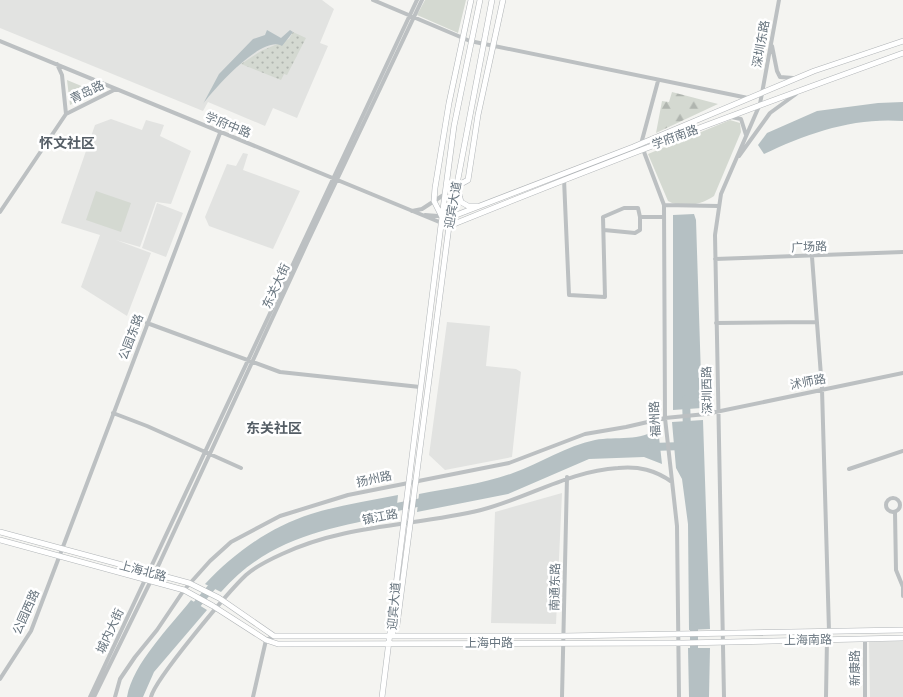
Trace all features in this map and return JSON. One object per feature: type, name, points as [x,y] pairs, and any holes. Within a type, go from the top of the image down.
[{"type":"main road","points":[[441,220],[434,201],[449,103],[471,0]]},
{"type":"main road","name":"迎宾大道","points":[[390,636],[406,492],[454,126],[470,41],[480,0]]},
{"type":"main road","name":"迎宾大道","points":[[390,636],[397,624],[449,226],[492,0]]},
{"type":"main road","points":[[481,206],[468,206],[461,202],[457,186],[468,180],[492,46],[503,0]]},
{"type":"main road","name":"学府南路","points":[[449,226],[642,146],[798,77],[903,41]]},
{"type":"main road","name":"学府南路","points":[[451,217],[642,146],[729,117],[811,85],[903,54]]},
{"type":"main road","name":"上海北路","points":[[0,532],[192,584],[221,600],[274,636]]},
{"type":"main road","name":"上海北路","points":[[0,540],[186,591],[215,607],[266,640]]},
{"type":"main road","name":"上海南路","points":[[713,634],[903,630]]},
{"type":"main road","name":"上海中路","points":[[274,636],[713,634]]},
{"type":"main road","points":[[382,697],[390,636]]},
{"type":"main road","name":"上海南路","points":[[713,642],[903,638]]},
{"type":"main road","name":"上海中路","points":[[266,640],[278,644],[713,642]]},
{"type":"street","points":[[373,0],[470,41],[658,82],[748,98]]},
{"type":"street","name":"东关大街","points":[[147,580],[210,455],[250,360],[332,179],[417,0]]},
{"type":"street","name":"东关大街","points":[[151,573],[206,452],[422,0]]},
{"type":"street","name":"深圳东路","points":[[763,92],[780,0]]},
{"type":"street","name":"学府中路","points":[[0,41],[410,211],[441,220]]},
{"type":"street","points":[[771,41],[774,60],[780,77],[786,79],[798,77]]},
{"type":"street","points":[[57,64],[62,75],[66,114]]},
{"type":"street","points":[[642,146],[658,82]]},
{"type":"street","points":[[736,159],[770,113],[811,85]]},
{"type":"street","name":"青岛路","points":[[0,212],[66,114],[116,89]]},
{"type":"street","name":"深圳西路","points":[[724,697],[715,259],[718,206],[726,180],[760,104],[763,92]]},
{"type":"street","points":[[729,117],[739,117],[741,119],[746,137]]},
{"type":"street","name":"公园东路","points":[[61,548],[220,133]]},
{"type":"street","name":"福州路","points":[[642,146],[664,206],[665,426],[669,469],[678,526],[682,635],[679,697]]},
{"type":"street","points":[[564,179],[569,295],[605,297],[603,217],[624,208],[638,208],[640,230],[635,233],[604,230]]},
{"type":"street","points":[[410,211],[422,209],[445,194]]},
{"type":"street","points":[[664,206],[718,206]]},
{"type":"street","points":[[441,220],[451,217]]},
{"type":"street","points":[[640,217],[664,217]]},
{"type":"street","points":[[441,220],[449,226]]},
{"type":"street","name":"广场路","points":[[715,259],[812,257],[903,252]]},
{"type":"street","points":[[812,257],[822,390],[829,631]]},
{"type":"street","points":[[716,323],[817,322]]},
{"type":"street","points":[[147,323],[282,373],[420,387]]},
{"type":"street","name":"沭师路","points":[[718,410],[903,373]]},
{"type":"street","name":"扬州路","points":[[115,697],[120,679],[192,584],[231,542],[280,516],[332,499],[416,480],[509,463],[585,434],[626,428],[665,418],[706,414],[718,410]]},
{"type":"street","points":[[113,413],[241,468]]},
{"type":"street","points":[[849,469],[903,451]]},
{"type":"street","name":"镇江路","points":[[151,697],[174,662],[221,600],[248,574],[282,554],[316,541],[403,519],[479,510],[500,504],[568,477],[592,471],[640,468],[660,474],[672,482]]},
{"type":"street","name":"南通东路","points":[[562,697],[568,477]]},
{"type":"street","points":[[895,512],[887,508],[889,499],[898,499],[902,505],[895,512],[896,570],[901,578],[903,596]]},
{"type":"street","name":"公园西路","points":[[0,679],[31,631],[61,548]]},
{"type":"street","name":"城内大街","points":[[90,697],[147,580]]},
{"type":"street","name":"城内大街","points":[[94,697],[147,580]]},
{"type":"street","points":[[252,697],[266,640],[274,636]]},
{"type":"street","name":"新康路","points":[[865,638],[865,697]]},
{"type":"street","points":[[826,697],[827,639]]},
{"type":"shaded area","points":[[0,0],[322,0],[334,9],[320,43],[328,46],[297,118],[273,108],[265,126],[208,102],[203,111],[0,28]]},
{"type":"shaded area","points":[[267,30],[281,38],[290,30],[293,32],[282,46],[274,44],[252,55],[217,87],[203,104],[219,74],[253,39],[265,35]]},
{"type":"shaded area","points":[[903,102],[903,121],[885,120],[832,128],[797,139],[764,154],[758,145],[767,133],[817,111],[878,103]]},
{"type":"shaded area","points":[[111,119],[142,130],[146,120],[164,125],[160,136],[191,151],[171,204],[156,202],[140,247],[116,240],[151,253],[127,316],[81,287],[100,235],[61,223],[95,125]]},
{"type":"shaded area","points":[[243,153],[248,154],[243,170],[300,191],[273,249],[209,226],[205,217],[227,164],[236,166]]},
{"type":"shaded area","points":[[157,203],[183,213],[166,257],[142,248]]},
{"type":"shaded area","points":[[694,214],[696,220],[702,408],[673,410],[673,215]]},
{"type":"shaded area","points":[[447,322],[490,326],[486,366],[516,369],[521,372],[512,457],[445,470],[429,455]]},
{"type":"shaded area","points":[[703,420],[710,629],[689,630],[688,524],[682,479],[676,468],[672,422]]},
{"type":"shaded area","points":[[658,428],[662,464],[644,457],[589,459],[508,494],[417,512],[419,494],[502,477],[584,443],[603,439],[636,437]]},
{"type":"shaded area","points":[[562,493],[556,624],[491,623],[495,512]]},
{"type":"shaded area","points":[[398,495],[396,514],[323,531],[280,547],[240,573],[221,592],[205,584],[253,542],[296,519],[343,506]]},
{"type":"shaded area","points":[[191,600],[207,610],[154,672],[143,697],[127,697],[131,684],[144,658]]},
{"type":"shaded area","points":[[903,641],[903,697],[870,697],[869,642]]},
{"type":"shaded area","points":[[688,648],[710,648],[709,697],[689,697]]},
{"type":"green space","points":[[425,0],[466,0],[458,33],[417,15]]},
{"type":"green space","points":[[293,32],[306,38],[287,75],[284,74],[281,80],[241,64],[261,51],[289,39]]},
{"type":"green space","points":[[67,80],[96,92],[70,105]]},
{"type":"green space","points":[[672,92],[718,104],[656,133],[662,101],[669,102]]},
{"type":"green space","points":[[730,120],[740,123],[741,132],[714,196],[703,202],[691,205],[679,205],[668,201],[648,154]]},
{"type":"green space","points":[[96,191],[131,203],[121,232],[86,220]]},
{"type":"waterway","points":[[686,399],[687,430]]},
{"type":"waterway","points":[[652,447],[683,446]]},
{"type":"waterway","points":[[387,509],[427,501]]},
{"type":"waterway","points":[[192,610],[217,581]]},
{"type":"waterway","points":[[694,627],[694,658]]},
{"type":"district","name":"怀文社区","points":[[67,143]]},
{"type":"district","name":"东关社区","points":[[274,428]]}]
